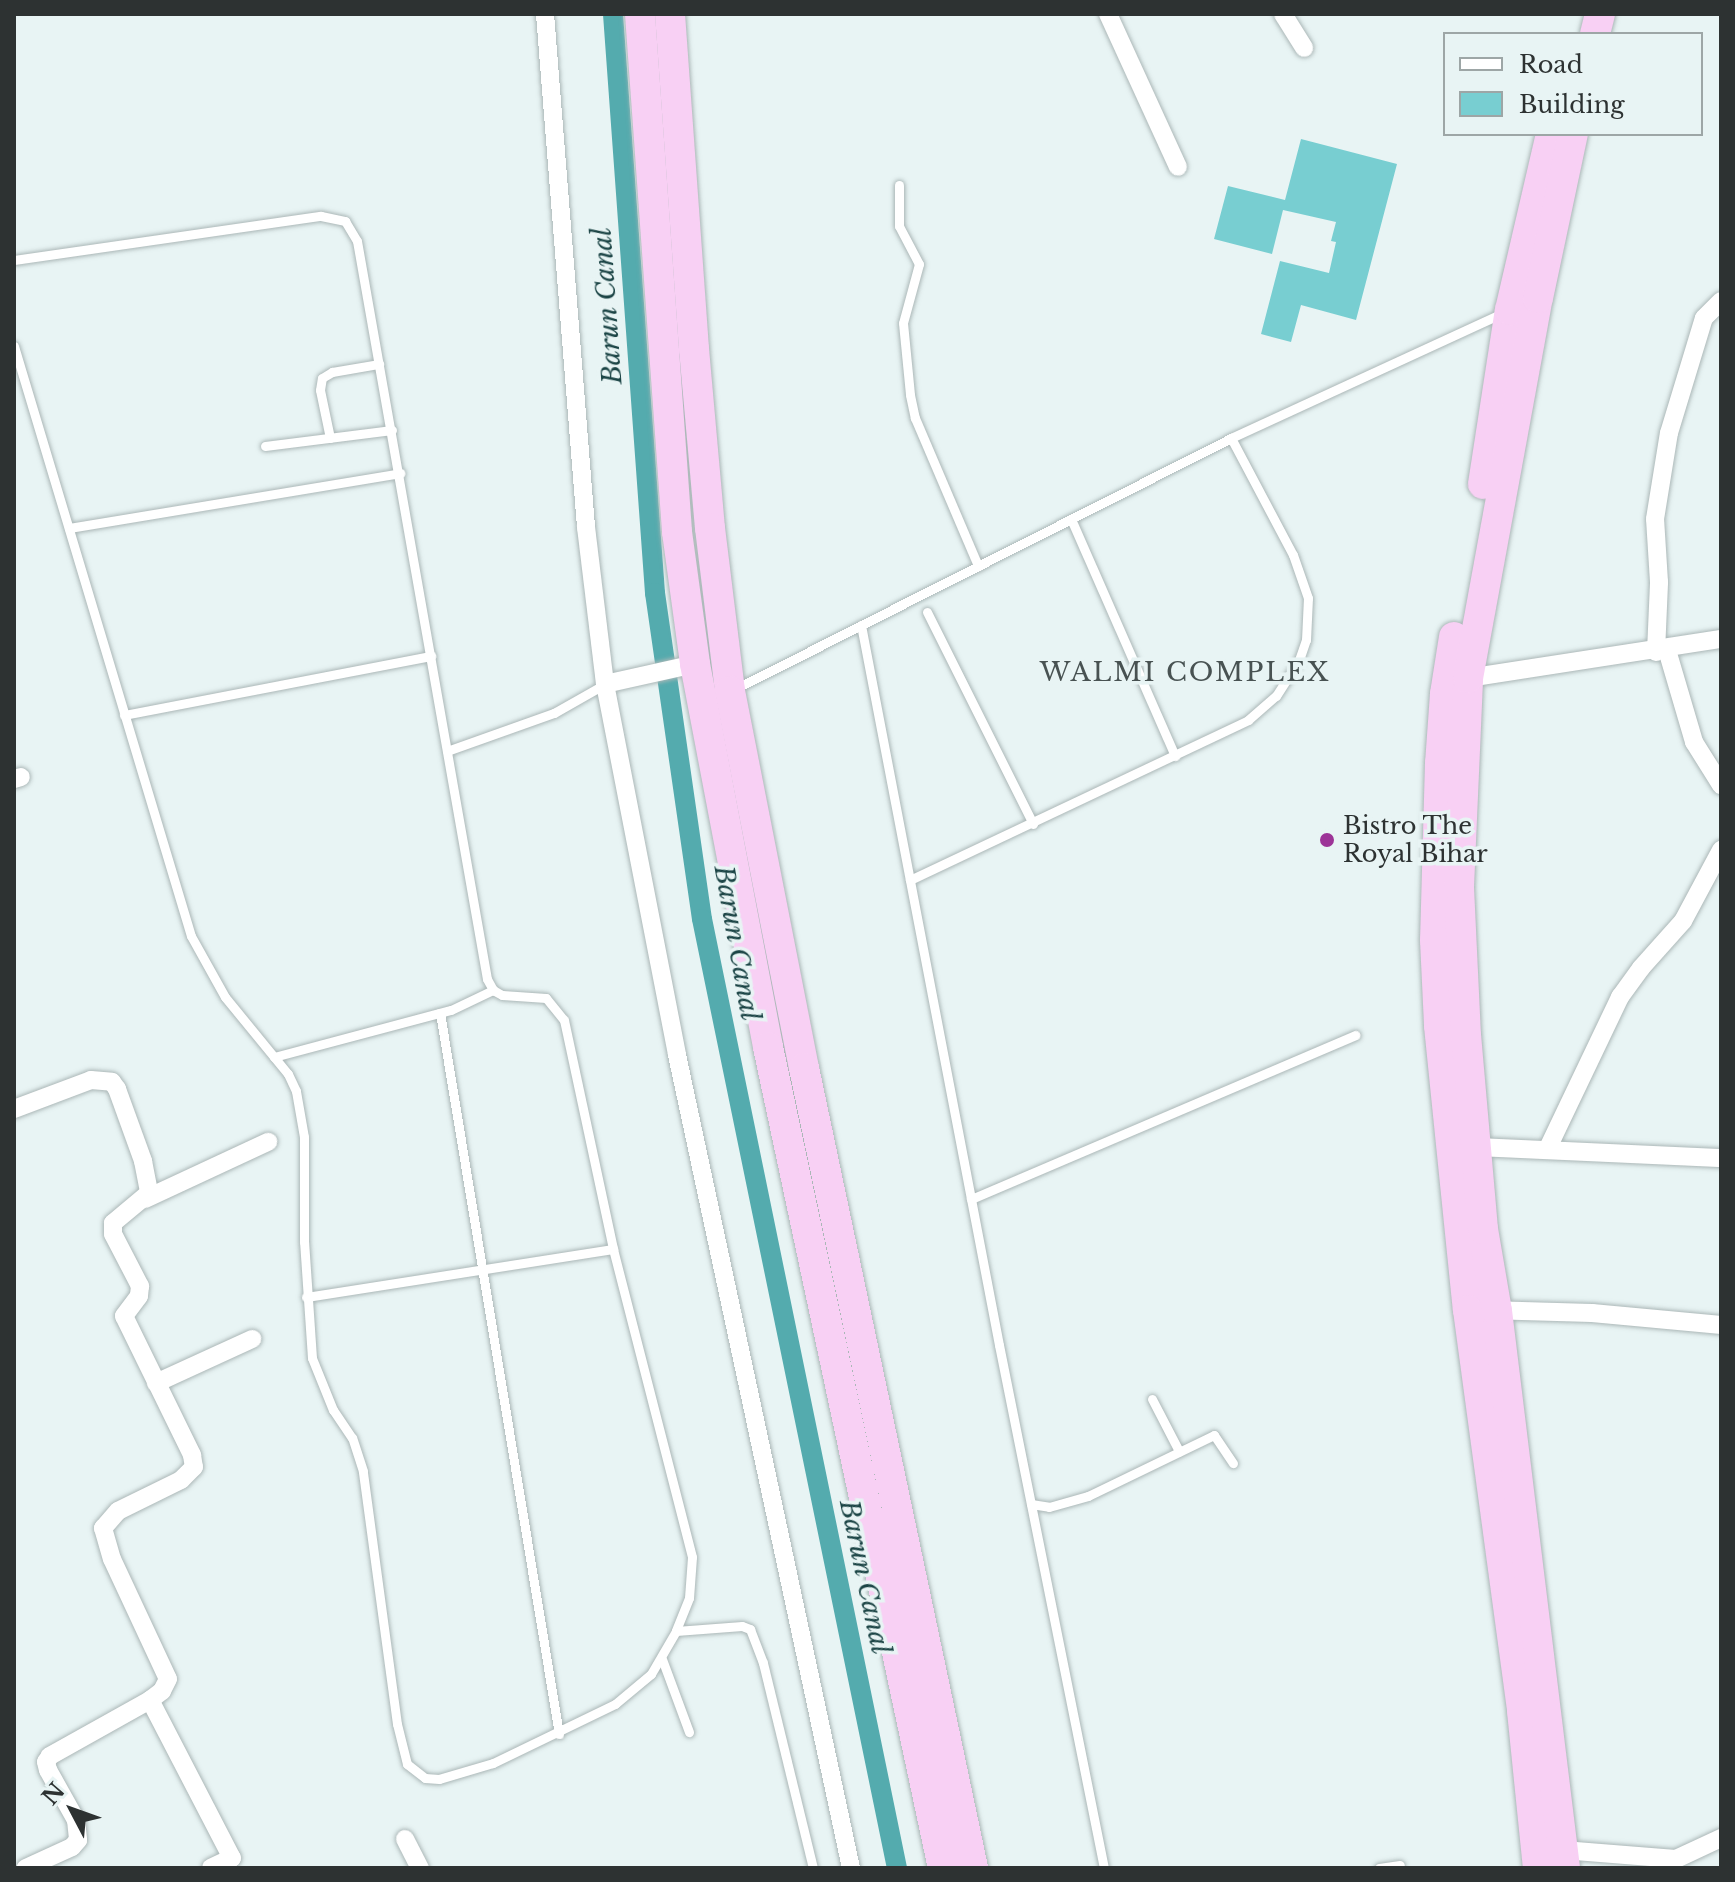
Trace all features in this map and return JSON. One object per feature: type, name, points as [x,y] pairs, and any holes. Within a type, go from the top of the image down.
[{"type":"highway","points":[[640,14],[686,666],[943,1868]]},
{"type":"highway","points":[[670,14],[697,379],[730,691],[804,1068],[973,1868]]},
{"type":"highway","points":[[1551,136],[1510,310],[1445,694],[1439,777],[1435,940],[1439,1012],[1564,1859]]},
{"type":"highway","points":[[1538,1868],[1482,1310],[1483,1229],[1459,887],[1468,678],[1538,298],[1573,136]]},
{"type":"street","points":[[545,14],[583,497],[612,681],[677,1055],[851,1868]]},
{"type":"street","points":[[1108,14],[1178,167]]},
{"type":"street","points":[[1283,14],[1304,48]]},
{"type":"street","points":[[1721,301],[1704,318],[1696,338],[1667,447],[1655,519],[1662,651],[1694,742],[1721,785]]},
{"type":"street","points":[[1468,678],[1662,651],[1721,639]]},
{"type":"street","points":[[612,681],[686,666]]},
{"type":"street","points":[[1547,1150],[1620,997],[1683,921],[1716,869],[1721,850]]},
{"type":"street","points":[[14,1109],[91,1080],[112,1082],[124,1104],[143,1161],[149,1193],[145,1199]]},
{"type":"street","points":[[26,1868],[63,1861],[78,1840],[80,1831],[46,1762],[58,1749],[150,1700],[162,1691],[168,1679],[112,1559],[103,1528],[118,1511],[181,1480],[194,1467],[192,1455],[124,1316],[139,1296],[140,1286],[113,1234],[113,1223],[119,1215],[145,1199],[268,1142]]},
{"type":"street","points":[[1475,1147],[1721,1158]]},
{"type":"street","points":[[1482,1310],[1592,1313],[1721,1325]]},
{"type":"street","points":[[156,1383],[252,1339]]},
{"type":"street","points":[[150,1700],[232,1858],[211,1868]]},
{"type":"street","points":[[1564,1859],[1676,1859],[1721,1838]]},
{"type":"street","points":[[405,1839],[420,1868]]},
{"type":"lane","points":[[899,185],[899,226],[919,264],[903,323],[904,370],[915,418],[978,566]]},
{"type":"lane","points":[[14,260],[321,216],[345,221],[357,241],[485,969],[493,990],[502,995],[546,998],[564,1020],[613,1249],[692,1557],[689,1598],[676,1631],[651,1674],[615,1704],[559,1734],[493,1763],[439,1779],[425,1778],[407,1764],[397,1724],[363,1471],[352,1438],[333,1410],[316,1371],[306,1297],[304,1137],[296,1091],[274,1057],[225,997],[199,956],[14,346]]},
{"type":"lane","points":[[730,691],[1231,438],[1538,298]]},
{"type":"lane","points":[[330,438],[320,380],[332,372],[379,364]]},
{"type":"lane","points":[[265,446],[392,430]]},
{"type":"lane","points":[[910,880],[1248,720],[1276,696],[1299,660],[1306,640],[1308,598],[1303,579],[1231,438]]},
{"type":"lane","points":[[69,528],[400,473]]},
{"type":"lane","points":[[1071,519],[1175,756]]},
{"type":"lane","points":[[927,612],[1033,824]]},
{"type":"lane","points":[[861,625],[1104,1868]]},
{"type":"lane","points":[[124,715],[431,656]]},
{"type":"lane","points":[[447,751],[546,717],[612,681]]},
{"type":"lane","points":[[274,1057],[440,1013],[493,990]]},
{"type":"lane","points":[[440,1013],[559,1734]]},
{"type":"lane","points":[[971,1199],[1356,1035]]},
{"type":"lane","points":[[306,1297],[613,1249]]},
{"type":"lane","points":[[1152,1399],[1179,1451]]},
{"type":"lane","points":[[1031,1504],[1049,1507],[1088,1496],[1214,1435],[1233,1463]]},
{"type":"lane","points":[[676,1631],[742,1626],[750,1629],[763,1663],[813,1868]]},
{"type":"lane","points":[[662,1659],[689,1732]]},
{"type":"lane","points":[[1379,1868],[1400,1865]]},
{"type":"building","points":[[1301,139],[1397,164],[1356,320],[1301,305],[1291,342],[1261,334],[1280,261],[1329,273],[1336,242],[1331,241],[1336,222],[1283,210],[1272,254],[1214,239],[1228,186],[1285,200]]},
{"type":"waterway","name":"Barun Canal","points":[[613,14],[655,593],[702,919],[897,1868]]},
{"type":"place","name":"Bistro The Royal Bihar","points":[[1327,840]]},
{"type":"district","name":"WALMI COMPLEX","points":[[1185,673]]}]
